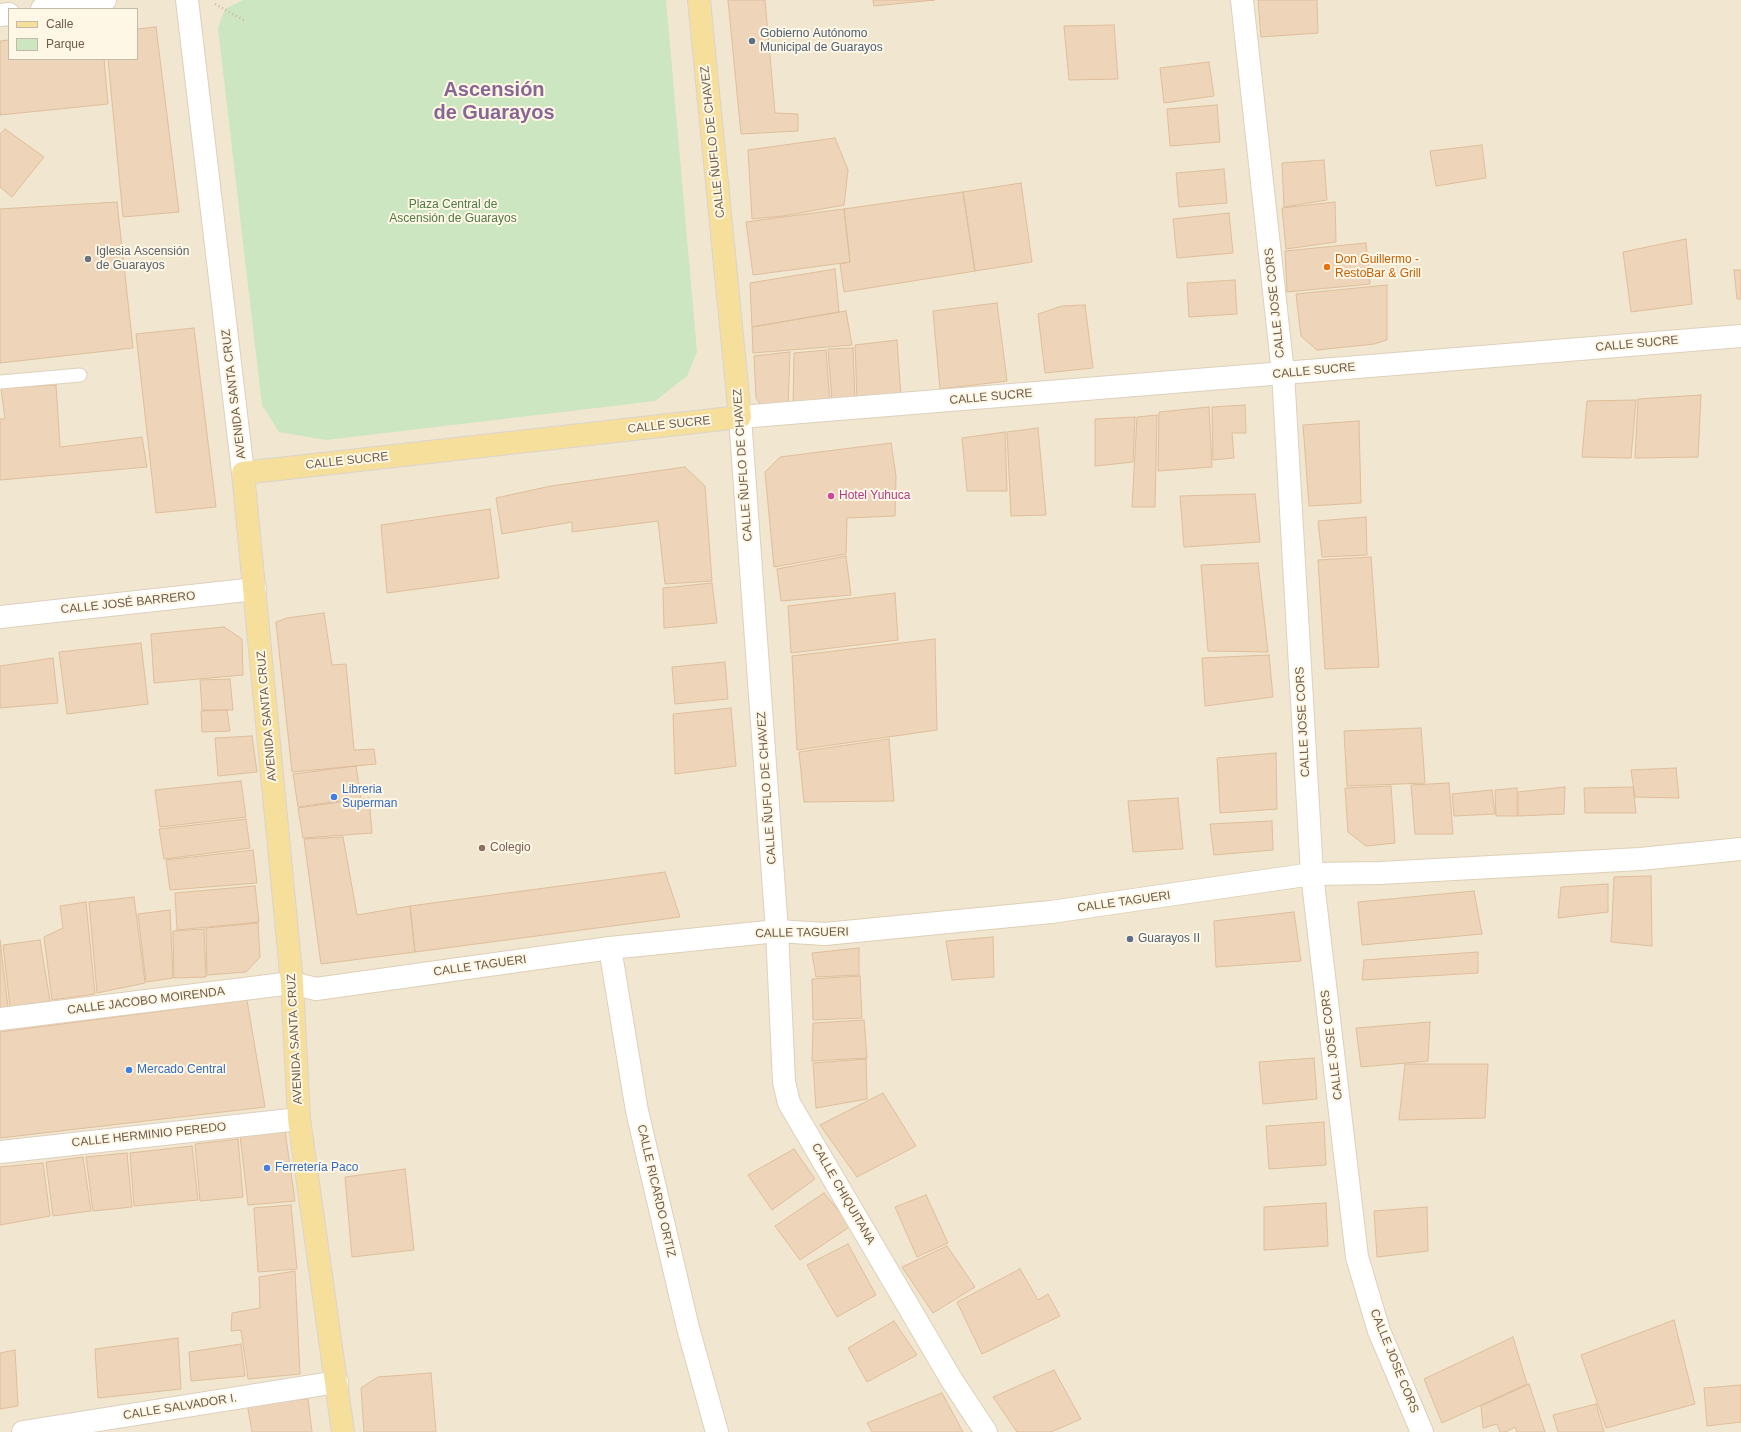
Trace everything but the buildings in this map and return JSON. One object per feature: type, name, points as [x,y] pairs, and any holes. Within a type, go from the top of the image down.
[{"type":"main road","name":"CALLE ÑUFLO DE CHAVEZ","points":[[699,0],[740,417]]},
{"type":"main road","name":"CALLE SUCRE","points":[[243,473],[740,417]]},
{"type":"main road","name":"AVENIDA SANTA CRUZ","points":[[243,473],[292,983],[299,1119],[343,1432]]},
{"type":"street","points":[[49,8],[105,0]]},
{"type":"street","name":"AVENIDA SANTA CRUZ","points":[[187,0],[243,473]]},
{"type":"street","name":"CALLE JOSE CORS","points":[[1242,0],[1283,373],[1312,874],[1357,1257],[1379,1331],[1422,1432]]},
{"type":"street","name":"CALLE SUCRE","points":[[740,417],[1741,336]]},
{"type":"street","name":"CALLE ÑUFLO DE CHAVEZ","points":[[740,417],[777,931]]},
{"type":"street","name":"CALLE JOSÉ BARRERO","points":[[0,617],[255,589]]},
{"type":"street","name":"CALLE TAGUERI","points":[[292,983],[316,989],[610,948],[777,931],[825,934],[1051,912],[1312,874],[1380,873],[1632,859],[1741,849]]},
{"type":"street","name":"CALLE CHIQUITANA","points":[[777,931],[784,1082],[789,1103],[952,1379],[986,1432]]},
{"type":"street","name":"CALLE RICARDO ORTIZ","points":[[610,948],[637,1110],[688,1328],[717,1432]]},
{"type":"street","name":"CALLE JACOBO MOIRENDA","points":[[0,1019],[292,983]]},
{"type":"street","name":"CALLE HERMINIO PEREDO","points":[[0,1152],[299,1119]]},
{"type":"street","name":"CALLE SALVADOR I.","points":[[23,1432],[337,1382]]},
{"type":"lane","points":[[0,382],[80,375]]},
{"type":"path","points":[[213,3],[245,21]]},
{"type":"shaded area","name":"Ascensión de Guarayos","points":[[0,0],[1741,0],[1741,1432],[0,1432]]},
{"type":"green space","name":"Plaza Central de Ascensión de Guarayos","points":[[243,0],[666,0],[697,352],[687,376],[655,401],[326,440],[279,432],[262,405],[218,28],[225,9]]},
{"type":"place","name":"Gobierno Autónomo Municipal de Guarayos","points":[[752,41]]},
{"type":"place","name":"Iglesia Ascensión de Guarayos","points":[[88,259]]},
{"type":"place","name":"Don Guillermo - RestoBar & Grill","points":[[1327,267]]},
{"type":"place","name":"Hotel Yuhuca","points":[[831,496]]},
{"type":"place","name":"Libreria Superman","points":[[334,797]]},
{"type":"place","name":"Colegio","points":[[482,848]]},
{"type":"place","name":"Guarayos II","points":[[1130,939]]},
{"type":"place","name":"Mercado Central","points":[[129,1070]]},
{"type":"place","name":"Ferretería Paco","points":[[267,1168]]},
{"type":"district","name":"Ascensión de Guarayos","points":[[494,102]]}]
